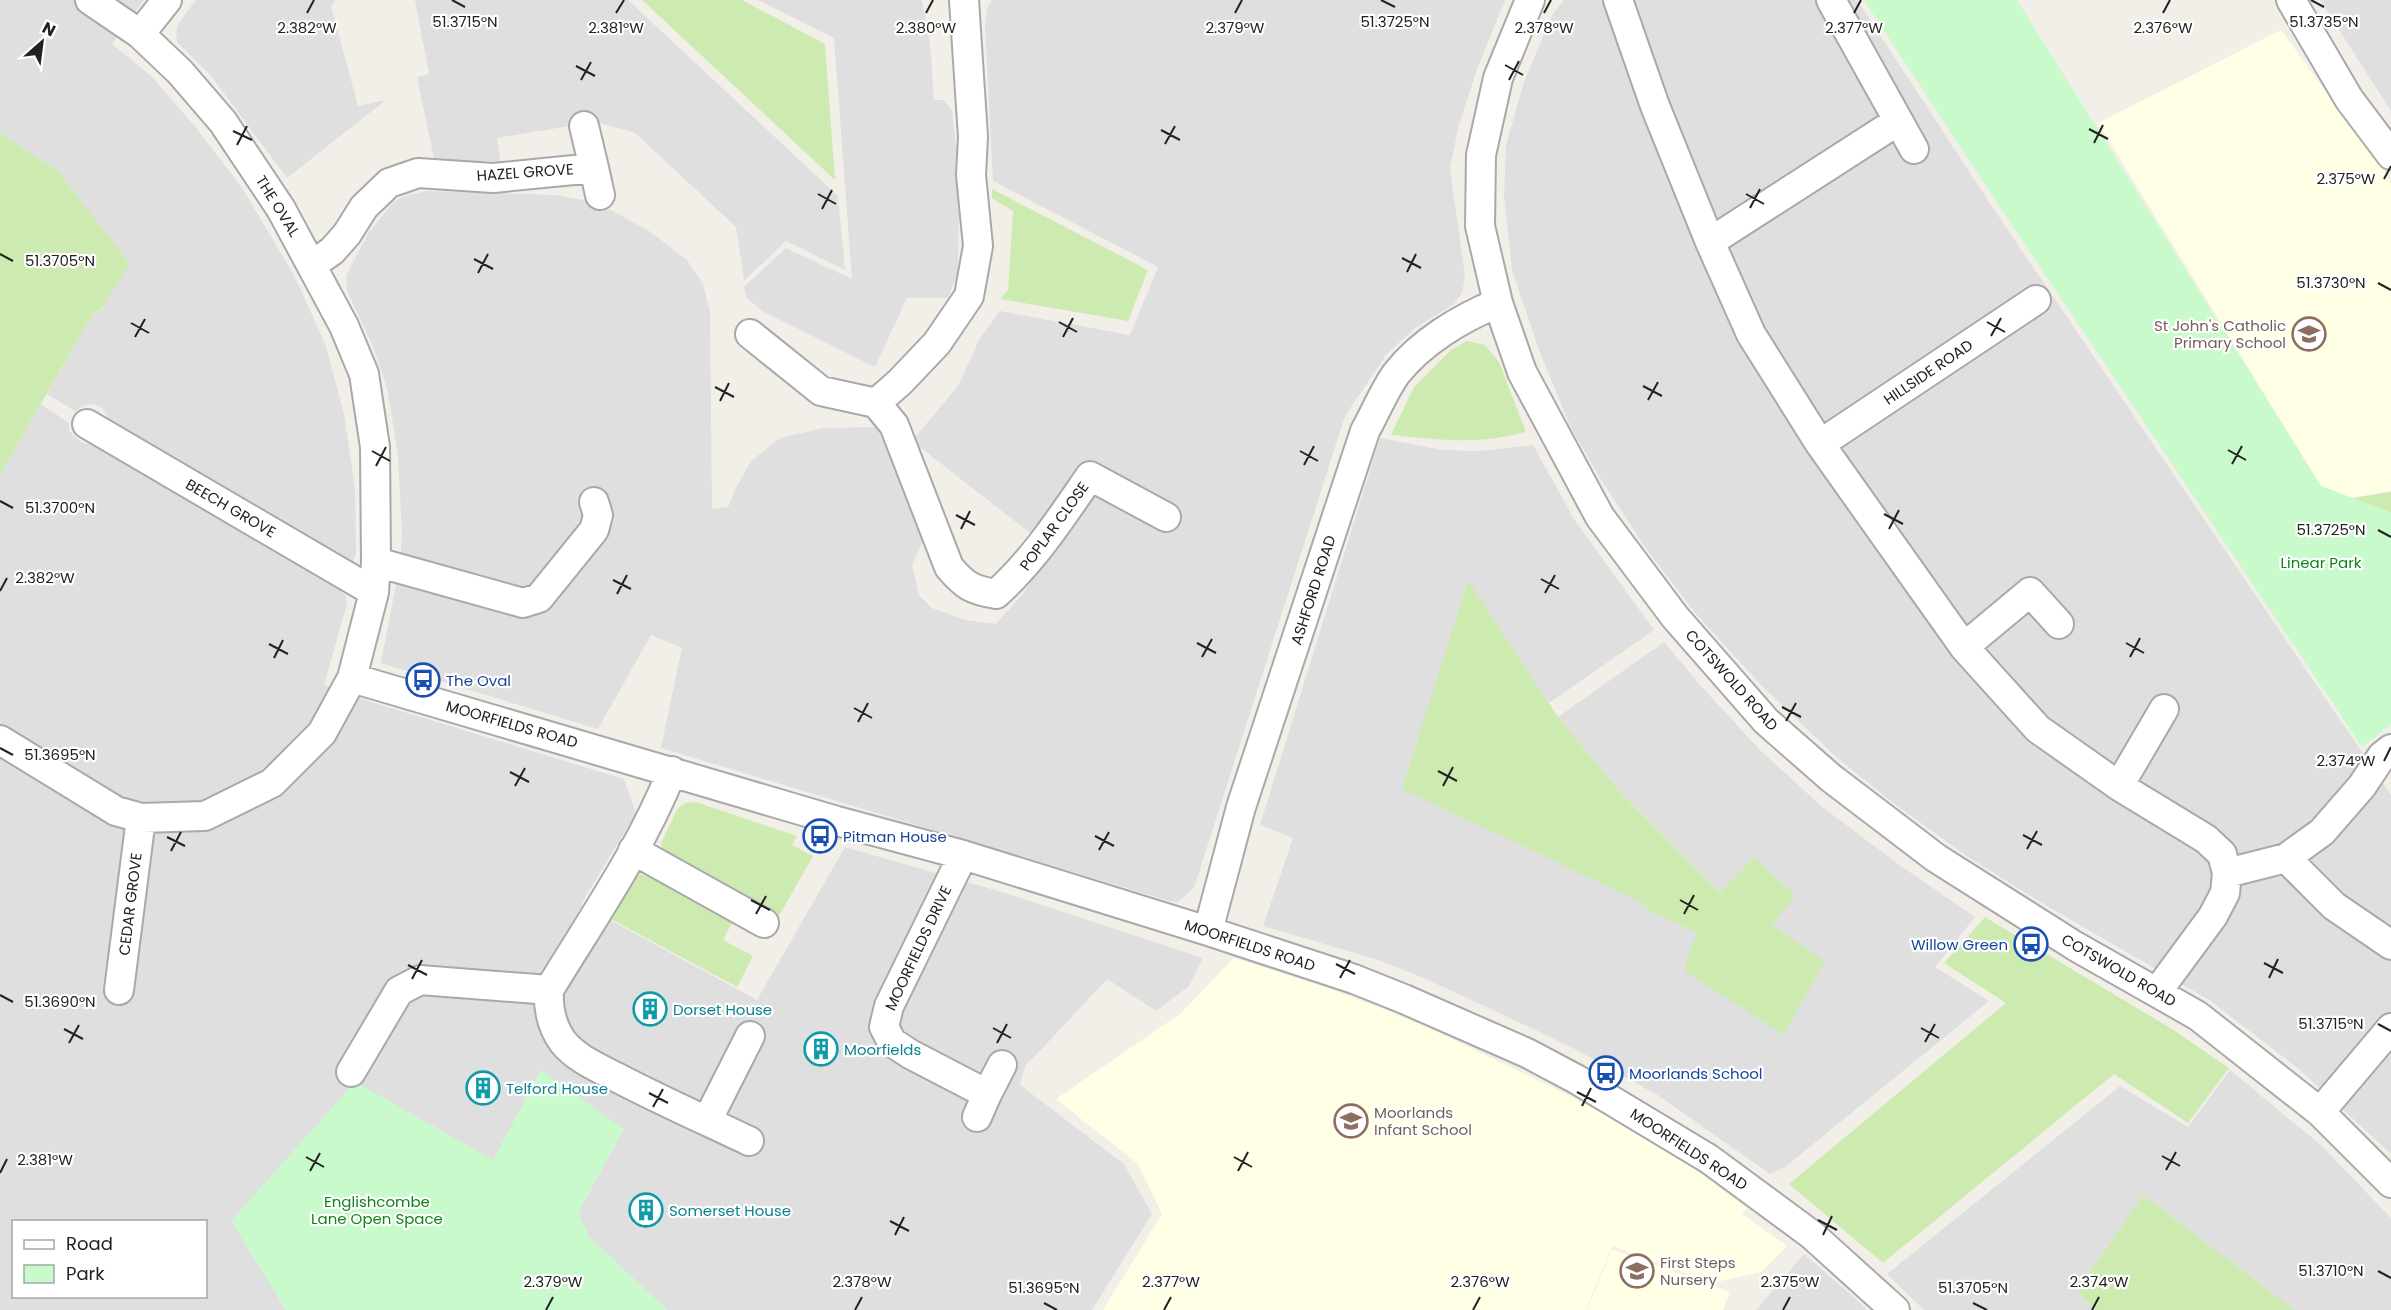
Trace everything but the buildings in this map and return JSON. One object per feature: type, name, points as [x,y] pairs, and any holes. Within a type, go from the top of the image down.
[{"type":"street","name":"THE OVAL","points":[[0,740],[116,811],[141,818],[205,816],[272,783],[322,733],[352,678],[374,592],[375,447],[364,374],[344,326],[313,264],[281,209],[223,122],[180,72],[140,34],[90,0]]},
{"type":"street","points":[[140,34],[167,0]]},
{"type":"street","points":[[750,334],[821,391],[876,403],[900,382],[937,343],[969,296],[978,246],[971,175],[973,137],[964,0]]},
{"type":"street","name":"COTSWOLD ROAD","points":[[1530,0],[1498,78],[1481,154],[1480,226],[1498,303],[1522,372],[1600,518],[1675,617],[1766,721],[1831,778],[1936,858],[2075,946],[2198,1016],[2320,1112],[2391,1183]]},
{"type":"street","points":[[1618,0],[1655,106],[1710,242],[1751,334],[1820,444],[1964,646],[2038,729],[2119,786],[2206,839],[2222,854],[2227,873],[2225,893],[2213,916],[2157,992]]},
{"type":"street","points":[[1831,0],[1914,149]]},
{"type":"street","points":[[2291,0],[2349,99],[2388,144]]},
{"type":"street","points":[[1710,242],[1898,121]]},
{"type":"street","name":"HAZEL GROVE","points":[[584,126],[600,195]]},
{"type":"street","name":"HAZEL GROVE","points":[[313,264],[332,251],[347,234],[364,207],[389,183],[418,173],[493,177],[594,168]]},
{"type":"street","name":"HILLSIDE ROAD","points":[[1820,444],[2036,300]]},
{"type":"street","name":"ASHFORD ROAD","points":[[1208,931],[1241,807],[1365,431],[1396,375],[1428,343],[1471,314],[1498,303]]},
{"type":"street","name":"POPLAR CLOSE","points":[[876,403],[894,425],[949,567],[962,582],[977,591],[996,594],[1017,575],[1044,542],[1090,476],[1166,518]]},
{"type":"street","name":"BEECH GROVE","points":[[87,424],[374,592]]},
{"type":"street","points":[[376,562],[523,603],[538,598],[594,530],[598,515],[594,502]]},
{"type":"street","points":[[1964,646],[2030,592],[2059,624]]},
{"type":"street","name":"MOORFIELDS ROAD","points":[[352,678],[837,821],[963,855],[1208,931],[1354,979],[1394,995],[1474,1028],[1576,1079],[1709,1159],[1812,1235],[1894,1310]]},
{"type":"street","points":[[2119,786],[2164,709]]},
{"type":"street","points":[[2227,873],[2286,858],[2322,832],[2362,786],[2382,756],[2391,749]]},
{"type":"street","points":[[672,771],[659,805],[549,990],[548,1006],[553,1024],[563,1041],[579,1058],[634,1087],[749,1141]]},
{"type":"street","points":[[2362,786],[2391,776]]},
{"type":"street","name":"CEDAR GROVE","points":[[119,990],[141,818]]},
{"type":"street","points":[[633,850],[764,923]]},
{"type":"street","name":"MOORFIELDS DRIVE","points":[[963,855],[889,1006],[884,1027],[892,1042],[982,1106],[1002,1065]]},
{"type":"street","points":[[2286,858],[2334,906],[2391,945]]},
{"type":"street","points":[[351,1072],[399,991],[420,980],[549,990]]},
{"type":"street","points":[[2320,1112],[2391,1028]]},
{"type":"street","points":[[707,1121],[750,1036]]},
{"type":"shaded area","points":[[0,0],[144,0],[112,44],[151,76],[197,129],[242,188],[294,275],[326,346],[344,414],[355,488],[356,554],[351,565],[111,426],[102,408],[94,404],[86,405],[75,411],[47,394],[92,315],[103,308],[57,170],[0,133]]},
{"type":"shaded area","points":[[196,0],[335,0],[331,6],[358,106],[386,100],[287,178],[211,76],[177,42],[178,24]]},
{"type":"shaded area","points":[[415,0],[628,0],[838,196],[845,270],[786,241],[744,281],[736,227],[634,132],[594,122],[497,138],[500,161],[435,163],[417,77],[429,74]]},
{"type":"shaded area","points":[[758,0],[922,0],[930,42],[934,100],[944,100],[952,111],[959,169],[958,272],[948,298],[907,298],[875,367],[762,311],[746,297],[744,287],[786,248],[852,279],[834,38]]},
{"type":"shaded area","points":[[992,0],[1505,0],[1477,69],[1458,128],[1450,169],[1465,276],[1462,293],[1454,304],[1415,328],[1386,355],[1345,416],[1194,888],[1178,902],[661,748],[682,648],[651,635],[598,729],[381,663],[400,563],[402,532],[398,458],[388,392],[373,346],[347,291],[346,276],[368,234],[393,202],[405,196],[426,191],[555,195],[596,202],[649,231],[687,260],[703,284],[710,312],[712,509],[728,507],[751,461],[780,438],[823,428],[877,427],[924,539],[912,565],[919,595],[932,608],[965,620],[996,624],[1023,594],[1052,550],[912,441],[958,386],[979,340],[1000,311],[1130,335],[1158,267],[993,181],[985,26],[988,6]]},
{"type":"shaded area","points":[[1564,0],[1857,0],[1995,211],[2391,795],[2391,1154],[2299,1069],[2209,1000],[2047,906],[1965,855],[1892,802],[1834,755],[1761,685],[1696,614],[1645,547],[1571,428],[1539,350],[1512,270],[1504,196],[1506,145],[1524,82],[1552,15]]},
{"type":"shaded area","points":[[2320,0],[2391,0],[2391,111]]},
{"type":"shaded area","name":"St John's Catholic Primary School","points":[[2281,30],[2391,181],[2391,491],[2352,498],[2321,486],[2098,123]]},
{"type":"shaded area","points":[[41,404],[69,423],[69,431],[81,442],[87,444],[99,441],[326,577],[340,589],[346,597],[347,604],[324,685],[368,701],[624,779],[636,813],[581,904],[757,1000],[845,847],[1005,893],[1203,958],[1189,986],[1156,1011],[1107,979],[1026,1064],[1020,1085],[1124,1164],[1152,1214],[1092,1310],[667,1310],[589,1237],[578,1213],[624,1128],[493,1160],[356,1083],[232,1221],[286,1310],[0,1310],[0,475]]},
{"type":"shaded area","points":[[1380,438],[1443,450],[1479,451],[1533,445],[1574,519],[1654,630],[1549,703],[1468,581],[1636,900],[1654,913],[1698,933],[1771,925],[1795,896],[1720,893],[1622,794],[1558,717],[1664,642],[1761,751],[1821,806],[1898,864],[1975,917],[1935,967],[1989,1001],[1785,1167],[1770,1174],[1659,1096],[1575,1049],[1426,979],[1379,960],[1263,926],[1293,838],[1260,825]]},
{"type":"shaded area","name":"Moorlands Infant School","points":[[1234,958],[1325,987],[1383,1009],[1433,1030],[1570,1096],[1660,1144],[1747,1208],[1742,1214],[1787,1246],[1761,1272],[1712,1283],[1612,1246],[1586,1310],[1103,1310],[1162,1214],[1138,1164],[1056,1099],[1180,1014]]},
{"type":"shaded area","points":[[2230,1070],[2321,1145],[2391,1218],[2391,1310],[2295,1310],[2143,1195],[2077,1291],[2095,1310],[1924,1310],[1887,1274],[2120,1086],[2188,1127]]},
{"type":"shaded area","name":"First Steps Nursery","points":[[1612,1249],[1730,1292],[1723,1310],[1587,1310]]},
{"type":"shaded area","points":[[1804,1254],[1856,1299],[1867,1310],[1756,1310]]},
{"type":"green space","points":[[642,0],[742,0],[825,44],[835,180]]},
{"type":"green space","name":"Linear Park","points":[[1864,0],[2017,0],[2321,486],[2391,513],[2391,724],[2362,747],[2001,209]]},
{"type":"green space","points":[[0,133],[57,170],[130,264],[102,308],[92,315],[0,475]]},
{"type":"green space","points":[[992,189],[1148,270],[1128,321],[1000,299],[1008,290],[1013,211],[992,198]]},
{"type":"green space","points":[[1467,341],[1485,345],[1499,362],[1526,432],[1475,440],[1443,440],[1391,435],[1414,387],[1451,350]]},
{"type":"green space","points":[[2391,492],[2391,513],[2352,498]]},
{"type":"green space","points":[[1468,580],[1558,717],[1622,794],[1720,893],[1754,857],[1796,896],[1772,925],[1825,961],[1783,1035],[1684,970],[1697,933],[1654,913],[1636,900],[1402,789]]},
{"type":"green space","points":[[696,802],[797,836],[792,845],[813,856],[778,918],[664,853],[661,843],[678,808],[686,803]]},
{"type":"green space","points":[[640,874],[652,878],[732,923],[723,940],[753,956],[737,987],[611,919],[632,880]]},
{"type":"green space","points":[[1985,917],[2172,1029],[2229,1068],[2188,1123],[2114,1074],[1883,1263],[1789,1184],[2006,1003],[1944,963]]},
{"type":"green space","name":"Englishcombe Lane Open Space","points":[[541,1070],[624,1129],[578,1213],[589,1237],[667,1310],[286,1310],[231,1221],[355,1082],[493,1160]]},
{"type":"green space","points":[[2143,1195],[2295,1310],[2095,1310],[2077,1291]]},
{"type":"place","name":"St John's Catholic Primary School","points":[[2309,334]]},
{"type":"place","name":"The Oval","points":[[423,680]]},
{"type":"place","name":"Pitman House","points":[[820,836]]},
{"type":"place","name":"Willow Green","points":[[2031,944]]},
{"type":"place","name":"Dorset House","points":[[650,1009]]},
{"type":"place","name":"Moorfields","points":[[821,1049]]},
{"type":"place","name":"Moorlands School","points":[[1606,1073]]},
{"type":"place","name":"Telford House","points":[[483,1088]]},
{"type":"place","name":"Moorlands Infant School","points":[[1351,1121]]},
{"type":"place","name":"Somerset House","points":[[646,1210]]},
{"type":"place","name":"First Steps Nursery","points":[[1637,1271]]}]
